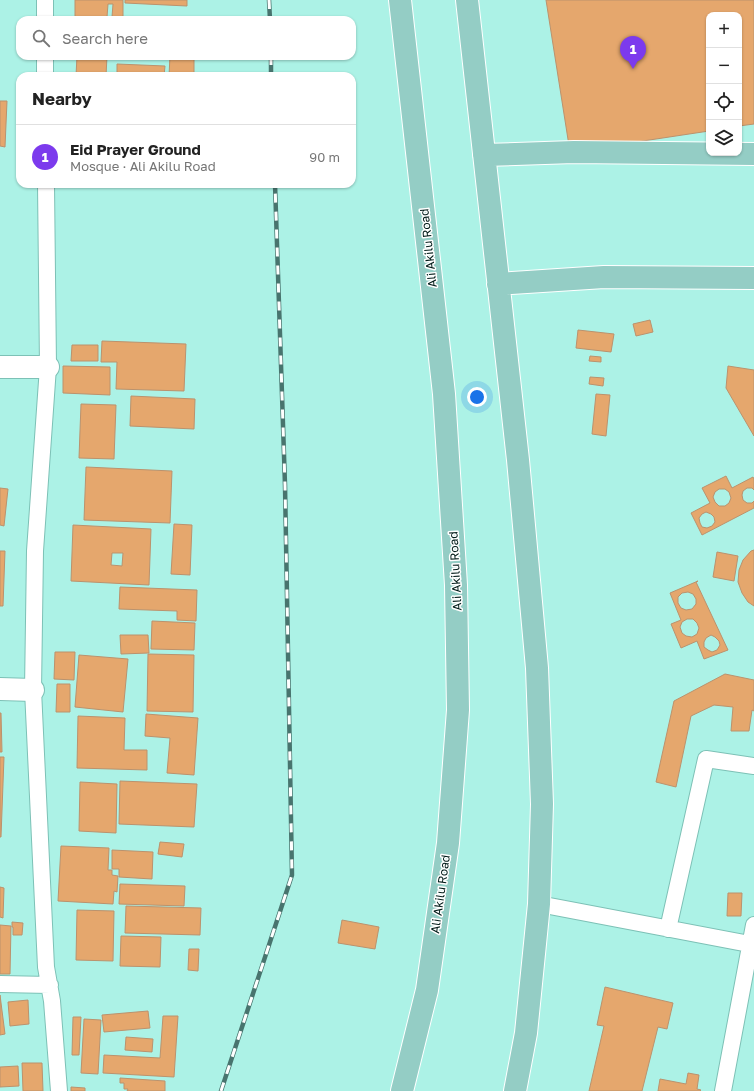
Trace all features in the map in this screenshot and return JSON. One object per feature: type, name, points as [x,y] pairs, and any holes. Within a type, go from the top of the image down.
[{"type":"main road","name":"Ali Akilu Road","points":[[400,0],[444,394],[456,585],[458,710],[448,844],[427,990],[402,1091]]},
{"type":"main road","points":[[467,0],[518,460],[537,668],[542,804],[539,904],[526,1033],[515,1091]]},
{"type":"main road","points":[[484,154],[574,152],[754,154]]},
{"type":"main road","points":[[498,284],[604,277],[754,278]]},
{"type":"street","points":[[0,367],[48,367]]},
{"type":"street","points":[[0,689],[33,690]]},
{"type":"lane","points":[[45,0],[45,16]]},
{"type":"lane","points":[[45,60],[45,72]]},
{"type":"lane","points":[[46,188],[48,367],[35,551],[33,690],[46,967],[52,1001],[59,1091]]},
{"type":"lane","points":[[668,929],[706,759],[754,766]]},
{"type":"lane","points":[[539,904],[752,945]]},
{"type":"lane","points":[[723,1091],[752,945],[754,925]]},
{"type":"lane","points":[[0,984],[50,985]]},
{"type":"building","points":[[75,0],[123,0],[123,16],[112,16],[113,4],[108,4],[107,16],[75,16]]},
{"type":"building","points":[[125,0],[187,0],[187,6],[125,3]]},
{"type":"building","points":[[546,0],[754,0],[754,124],[742,126],[742,12],[706,12],[706,131],[570,152]]},
{"type":"building","points":[[77,60],[107,60],[106,72],[76,72]]},
{"type":"building","points":[[170,60],[194,60],[194,72],[169,72]]},
{"type":"building","points":[[117,64],[165,66],[164,72],[117,72]]},
{"type":"building","points":[[0,101],[7,101],[5,147],[0,146]]},
{"type":"building","points":[[650,320],[653,332],[636,336],[633,324]]},
{"type":"building","points":[[578,330],[614,334],[611,352],[576,348]]},
{"type":"building","points":[[102,341],[186,344],[184,391],[116,389],[117,362],[101,362]]},
{"type":"building","points":[[72,345],[98,345],[98,361],[71,361]]},
{"type":"building","points":[[590,356],[601,357],[601,362],[589,361]]},
{"type":"building","points":[[63,366],[110,367],[110,395],[63,393]]},
{"type":"building","points":[[728,366],[754,370],[754,436],[726,388]]},
{"type":"building","points":[[590,377],[604,378],[603,386],[589,384]]},
{"type":"building","points":[[596,394],[610,395],[606,436],[592,434]]},
{"type":"building","points":[[131,396],[195,399],[194,429],[130,426]]},
{"type":"building","points":[[81,404],[116,405],[114,459],[79,458]]},
{"type":"building","points":[[86,467],[172,471],[170,523],[84,520]]},
{"type":"building","points":[[726,476],[732,488],[753,477],[754,490],[752,488],[747,488],[743,491],[742,495],[743,500],[747,503],[752,503],[754,501],[754,508],[702,535],[691,513],[710,503],[702,488]],"holes":[[[719,489],[725,489],[729,492],[731,498],[729,503],[725,506],[719,506],[713,497],[715,492]],[[706,512],[714,517],[715,522],[712,526],[707,528],[702,527],[699,518]]]},
{"type":"building","points":[[0,488],[8,489],[4,526],[0,525]]},
{"type":"building","points":[[174,524],[192,525],[190,575],[171,574]]},
{"type":"building","points":[[73,525],[151,529],[149,585],[71,581]],"holes":[[[112,553],[123,553],[122,566],[111,565]]]},
{"type":"building","points":[[754,550],[754,606],[748,602],[742,593],[738,582],[739,570],[743,560],[751,551]]},
{"type":"building","points":[[0,551],[5,551],[3,606],[0,606]]},
{"type":"building","points":[[717,552],[738,556],[734,581],[713,577]]},
{"type":"building","points":[[698,581],[696,582],[728,650],[704,659],[697,641],[681,648],[671,624],[681,620],[670,593]],"holes":[[[688,592],[693,594],[696,599],[696,604],[692,609],[686,610],[681,608],[678,603],[678,597],[682,593]],[[687,619],[693,619],[699,628],[697,634],[692,637],[686,636],[682,633],[680,627],[682,622]],[[711,635],[719,641],[720,645],[717,650],[712,652],[704,647],[706,638]]]},
{"type":"building","points":[[120,587],[197,590],[196,621],[177,620],[177,611],[119,609]]},
{"type":"building","points":[[152,621],[195,623],[194,650],[151,649]]},
{"type":"building","points":[[120,635],[148,635],[149,653],[121,654]]},
{"type":"building","points":[[55,652],[75,652],[74,680],[54,679]]},
{"type":"building","points":[[148,654],[194,655],[193,712],[147,711]]},
{"type":"building","points":[[79,655],[128,659],[123,712],[75,707]]},
{"type":"building","points":[[725,674],[754,680],[754,711],[752,710],[749,731],[731,731],[733,707],[714,705],[691,716],[676,787],[656,782],[674,701]]},
{"type":"building","points":[[57,684],[70,684],[70,712],[56,712]]},
{"type":"building","points":[[1,713],[2,752],[0,752]]},
{"type":"building","points":[[146,714],[198,718],[194,775],[167,773],[170,738],[145,736]]},
{"type":"building","points":[[78,716],[125,718],[124,750],[147,750],[147,770],[77,768]]},
{"type":"building","points":[[0,757],[4,757],[1,837],[0,837]]},
{"type":"building","points":[[120,781],[197,784],[194,827],[119,824]]},
{"type":"building","points":[[80,782],[117,784],[116,833],[79,831]]},
{"type":"building","points":[[160,842],[184,844],[182,857],[158,854]]},
{"type":"building","points":[[61,846],[109,848],[108,870],[112,870],[112,875],[118,876],[117,892],[114,891],[113,904],[58,901]]},
{"type":"building","points":[[112,850],[153,852],[152,879],[119,877],[119,869],[112,869]]},
{"type":"building","points":[[120,884],[185,886],[184,906],[119,904]]},
{"type":"building","points":[[0,887],[4,888],[3,918],[0,917]]},
{"type":"building","points":[[728,893],[742,893],[741,916],[727,916]]},
{"type":"building","points":[[126,906],[201,908],[200,935],[125,933]]},
{"type":"building","points":[[77,910],[114,911],[113,961],[76,960]]},
{"type":"building","points":[[342,920],[379,927],[375,949],[338,943]]},
{"type":"building","points":[[12,922],[23,923],[22,935],[13,935]]},
{"type":"building","points":[[0,925],[11,926],[10,974],[0,974]]},
{"type":"building","points":[[121,936],[161,937],[160,967],[120,966]]},
{"type":"building","points":[[189,949],[199,949],[198,971],[188,970]]},
{"type":"building","points":[[605,987],[673,1003],[667,1029],[658,1027],[642,1091],[589,1091],[604,1026],[597,1025]]},
{"type":"building","points":[[0,995],[5,1034],[0,1035]]},
{"type":"building","points":[[28,1000],[29,1024],[10,1026],[8,1002]]},
{"type":"building","points":[[148,1011],[150,1028],[104,1032],[102,1015]]},
{"type":"building","points":[[163,1016],[178,1016],[174,1077],[103,1073],[104,1055],[160,1058]]},
{"type":"building","points":[[73,1017],[81,1017],[79,1055],[72,1055]]},
{"type":"building","points":[[84,1019],[101,1020],[98,1074],[81,1073]]},
{"type":"building","points":[[126,1037],[153,1039],[152,1052],[125,1050]]},
{"type":"building","points":[[22,1063],[42,1063],[43,1091],[23,1091]]},
{"type":"building","points":[[18,1066],[19,1086],[0,1087],[0,1067]]},
{"type":"building","points":[[688,1073],[699,1075],[697,1089],[701,1090],[700,1091],[658,1091],[660,1079],[686,1084]]},
{"type":"building","points":[[120,1078],[165,1081],[165,1091],[127,1091],[128,1089],[124,1089],[124,1083],[120,1083]]},
{"type":"building","points":[[71,1087],[85,1088],[85,1091],[71,1091]]},
{"type":"railway","points":[[269,0],[270,16]]},
{"type":"railway","points":[[271,60],[271,72]]},
{"type":"railway","points":[[221,1091],[292,875],[285,485],[275,188]]},
{"type":"place","name":"Eid Prayer Ground","points":[[633,69]]}]
